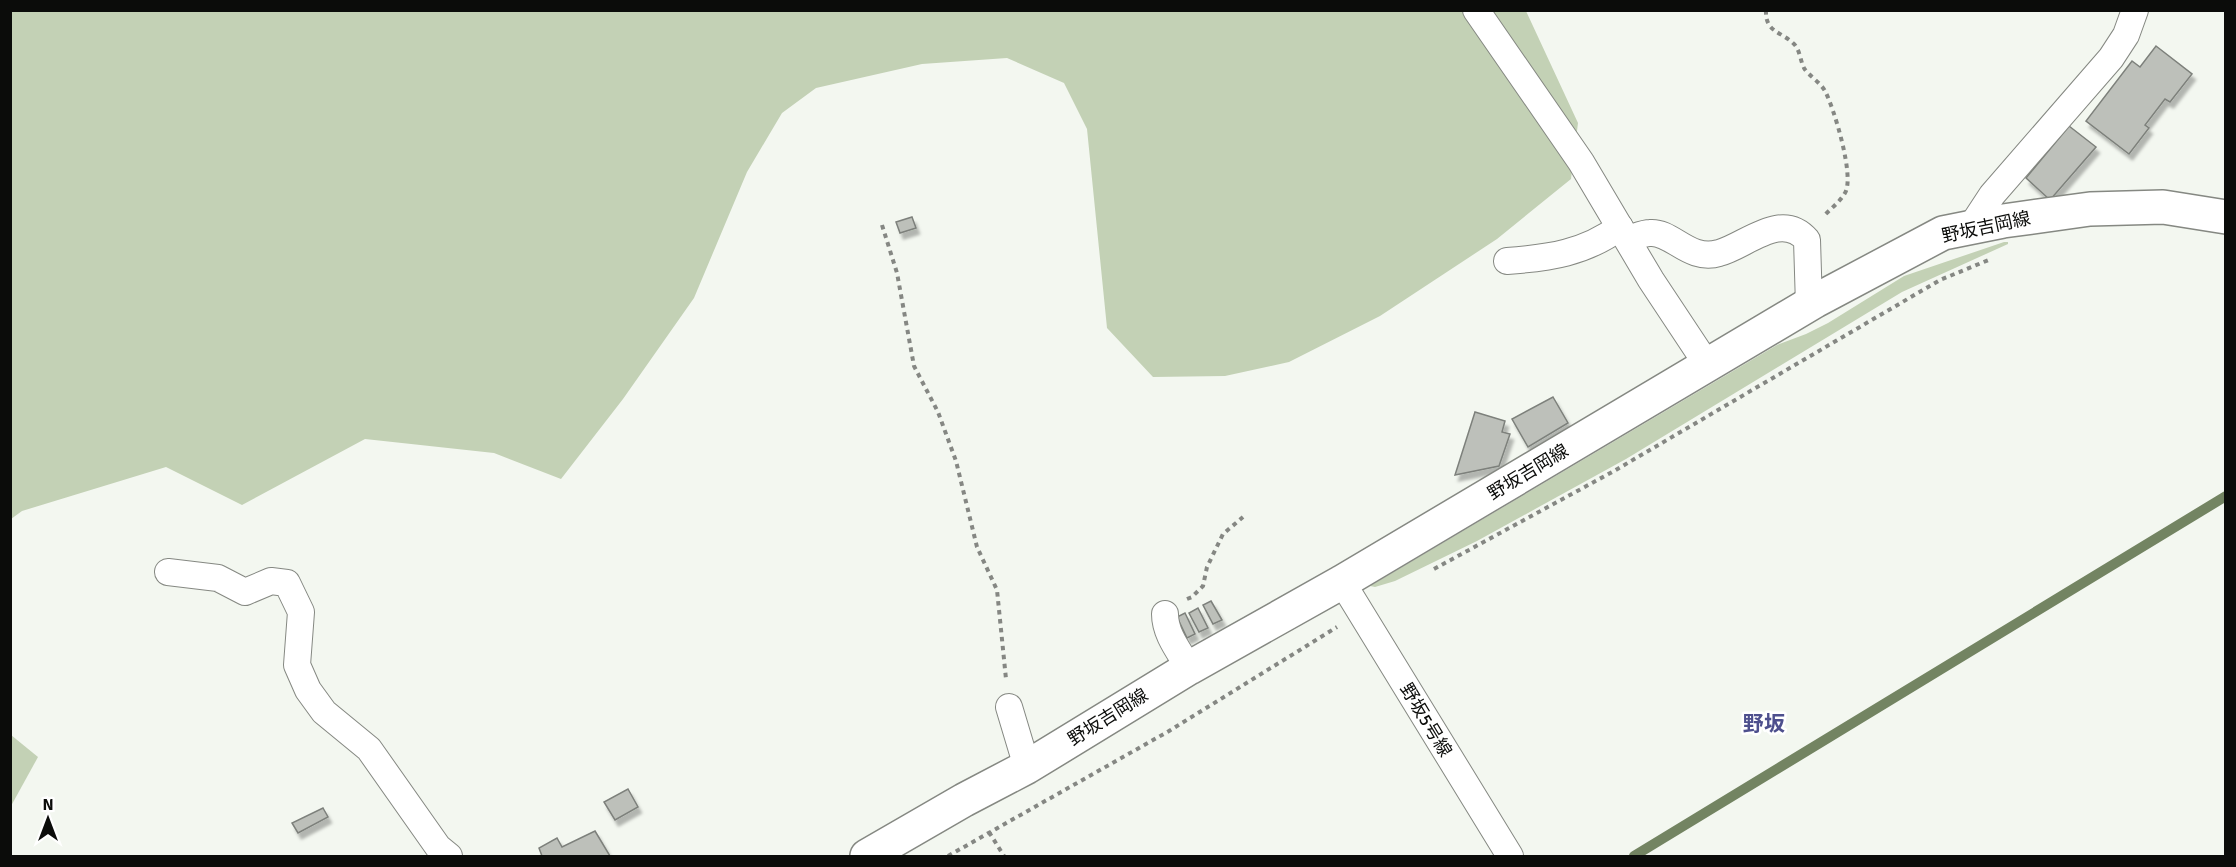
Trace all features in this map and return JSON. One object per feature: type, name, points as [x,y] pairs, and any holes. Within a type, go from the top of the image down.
[{"type":"street","points":[[1476,10],[1581,162],[1651,280],[1708,366]]},
{"type":"street","points":[[1971,227],[1992,195],[2110,58],[2126,35],[2135,10]]},
{"type":"street","name":"野坂吉岡線","points":[[867,856],[1027,767],[1189,668],[1342,582],[1809,305],[1943,233],[2090,209],[2163,207],[2226,217]]},
{"type":"street","points":[[1506,261],[1558,255],[1624,233],[1659,234],[1681,247],[1704,255],[1719,253],[1762,232],[1781,228],[1792,230],[1807,240],[1809,305]]},
{"type":"street","points":[[168,572],[218,578],[245,592],[271,581],[287,584],[301,612],[297,665],[308,690],[324,712],[369,748],[438,847],[449,856]]},
{"type":"street","name":"野坂5号線","points":[[1342,582],[1510,856]]},
{"type":"street","points":[[1165,614],[1165,624],[1169,634],[1189,668]]},
{"type":"street","points":[[1009,707],[1027,767]]},
{"type":"path","points":[[1766,10],[1767,22],[1778,34],[1794,43],[1805,69],[1825,90],[1833,109],[1845,154],[1848,182],[1845,193],[1804,237]]},
{"type":"path","points":[[882,225],[897,273],[915,366],[938,412],[956,461],[977,547],[997,590],[1009,707]]},
{"type":"path","points":[[1426,573],[1614,471],[1940,280],[2001,255]]},
{"type":"path","points":[[1165,614],[1171,606],[1192,597],[1203,586],[1207,567],[1223,534],[1243,517]]},
{"type":"path","points":[[948,856],[1169,731],[1360,612]]},
{"type":"green space","points":[[11,11],[1526,11],[1578,123],[1571,179],[1497,239],[1380,316],[1289,362],[1225,376],[1153,377],[1107,328],[1087,129],[1064,83],[1007,58],[922,64],[816,88],[782,113],[747,172],[694,298],[623,399],[561,479],[494,453],[365,439],[242,505],[166,467],[22,511],[11,519]]},
{"type":"green space","points":[[2004,242],[2008,244],[1902,292],[1626,459],[1477,541],[1395,581],[1375,587],[1370,586],[1777,345],[1828,323],[1904,276]]},
{"type":"green space","points":[[11,735],[38,757],[11,806]]},
{"type":"building","points":[[2156,46],[2192,74],[2170,102],[2165,99],[2145,125],[2149,128],[2129,154],[2086,121],[2132,61],[2140,67]]},
{"type":"building","points":[[2069,126],[2096,147],[2050,200],[2026,178]]},
{"type":"building","points":[[912,217],[916,228],[900,233],[896,222]]},
{"type":"building","points":[[1553,397],[1568,423],[1528,447],[1512,419]]},
{"type":"building","points":[[1475,412],[1505,421],[1502,432],[1510,434],[1499,466],[1455,475]]},
{"type":"building","points":[[1211,601],[1222,620],[1213,624],[1203,605]]},
{"type":"building","points":[[1198,608],[1208,628],[1199,632],[1189,613]]},
{"type":"building","points":[[1185,613],[1195,634],[1187,638],[1177,617]]},
{"type":"building","points":[[628,789],[638,807],[615,820],[604,802]]},
{"type":"building","points":[[323,808],[328,817],[298,833],[292,823]]},
{"type":"building","points":[[595,831],[610,856],[542,856],[539,848],[557,838],[562,847]]},
{"type":"waterway","points":[[1634,856],[2226,496]]},
{"type":"district","name":"野坂","points":[[1764,724]]}]
